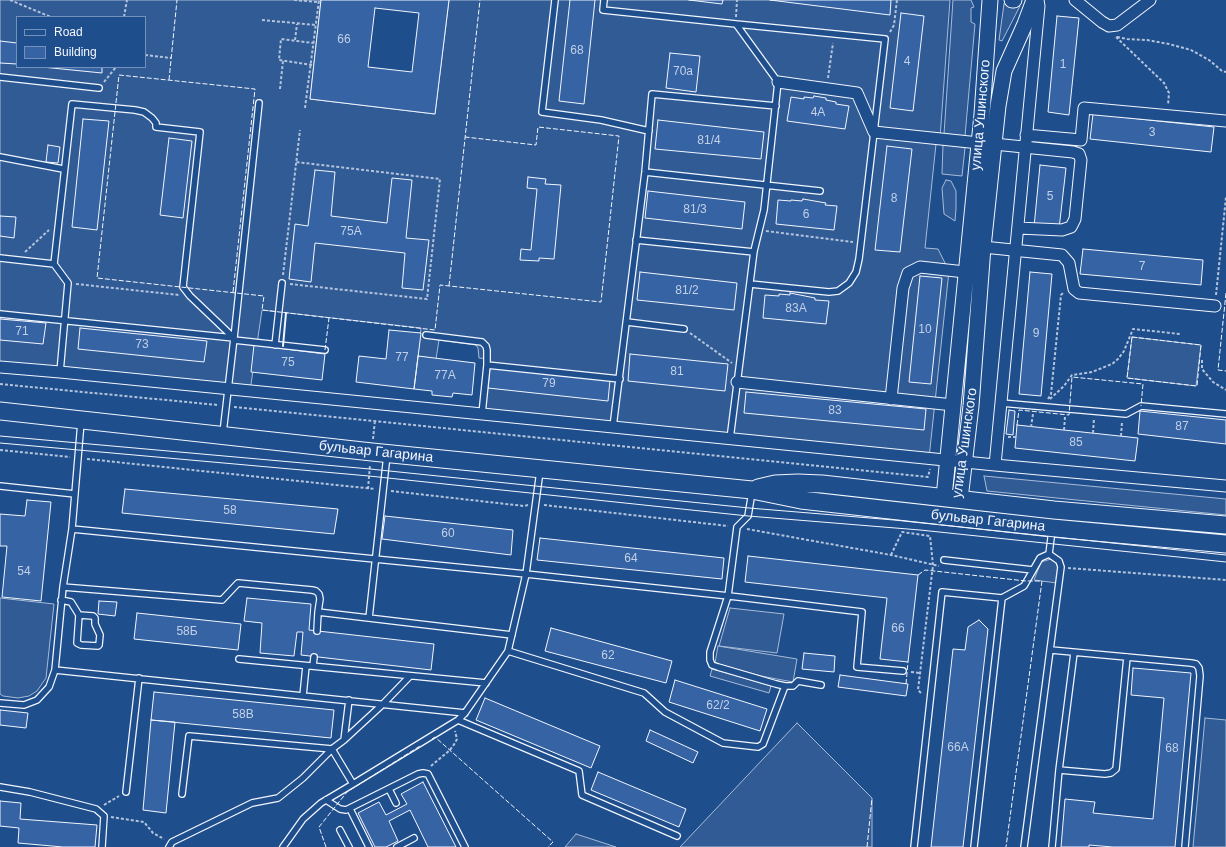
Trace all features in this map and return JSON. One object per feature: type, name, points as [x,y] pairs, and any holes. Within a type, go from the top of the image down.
[{"type":"main road","name":"улица Ушинского","points":[[949,516],[952,498],[965,462],[971,406],[979,143],[990,0]]},
{"type":"main road","name":"улица Ушинского","points":[[952,498],[948,460],[966,272],[976,246],[994,144],[1004,71],[1034,0]]},
{"type":"main road","points":[[979,143],[994,144]]},
{"type":"main road","name":"бульвар Гагарина","points":[[0,412],[752,490],[802,500],[1052,528],[1226,544]]},
{"type":"main road","name":"бульвар Гагарина","points":[[752,490],[775,484],[822,484],[1054,510],[1226,525]]},
{"type":"main road","points":[[1052,528],[1054,510]]},
{"type":"street","points":[[995,465],[1039,6],[1038,0]]},
{"type":"street","points":[[1074,0],[1109,26],[1117,25],[1150,0]]},
{"type":"street","points":[[778,82],[857,93],[874,132],[979,143]]},
{"type":"street","points":[[1026,135],[1081,140],[1084,108],[1226,121]]},
{"type":"street","points":[[994,144],[1073,152],[1079,154],[1081,160],[1075,219],[1072,227],[1062,230],[1018,228]]},
{"type":"street","points":[[976,246],[1062,255],[1069,263],[1074,289],[1079,293],[1215,306]]},
{"type":"street","points":[[891,399],[903,288],[908,273],[920,267],[966,272]]},
{"type":"street","points":[[0,368],[60,372],[228,388],[730,439],[1226,486]]},
{"type":"street","points":[[737,382],[953,405]]},
{"type":"lane","points":[[555,0],[542,112],[601,120],[649,131]]},
{"type":"lane","points":[[604,0],[603,10],[885,39],[861,243],[856,272],[849,283],[838,291],[829,292],[750,284]]},
{"type":"lane","points":[[730,439],[754,252],[764,210],[778,82],[736,24]]},
{"type":"lane","points":[[0,77],[99,88]]},
{"type":"lane","points":[[613,427],[627,322],[652,94],[776,106]]},
{"type":"lane","points":[[222,435],[234,339],[259,103]]},
{"type":"lane","points":[[60,372],[68,283],[54,264],[63,169],[72,104],[135,110],[144,112],[152,118],[156,123],[156,127],[200,132],[183,287],[190,296],[234,339]]},
{"type":"lane","points":[[0,157],[63,169]]},
{"type":"lane","points":[[644,172],[820,191]]},
{"type":"lane","points":[[636,240],[754,252]]},
{"type":"lane","points":[[0,258],[54,264]]},
{"type":"lane","points":[[274,344],[282,283]]},
{"type":"lane","points":[[0,314],[325,350]]},
{"type":"lane","points":[[627,322],[684,329]]},
{"type":"lane","points":[[426,335],[482,342],[486,346],[487,365],[482,414]]},
{"type":"lane","points":[[487,365],[620,379]]},
{"type":"lane","points":[[1001,403],[1123,414],[1126,414],[1141,406],[1226,414]]},
{"type":"lane","points":[[0,703],[24,706],[37,700],[48,687],[55,670],[63,587],[72,529],[81,420]]},
{"type":"lane","points":[[369,618],[387,453]]},
{"type":"lane","points":[[283,847],[302,819],[326,800],[458,720],[465,713],[508,651],[526,574],[540,469]]},
{"type":"lane","points":[[0,486],[75,494]]},
{"type":"lane","points":[[752,490],[748,516],[737,527],[728,596],[710,652],[710,660],[712,665],[785,686],[793,686],[798,681],[821,684]]},
{"type":"lane","points":[[1049,554],[1052,528]]},
{"type":"lane","points":[[72,529],[526,574],[862,612],[857,667],[903,671]]},
{"type":"lane","points":[[1024,847],[1061,567],[1059,561],[1049,554]]},
{"type":"lane","points":[[914,847],[942,592],[1002,598],[1024,586],[1040,558],[1049,554]]},
{"type":"lane","points":[[944,560],[1033,570]]},
{"type":"lane","points":[[63,587],[222,600],[238,583],[316,591],[319,594],[320,599],[316,631]]},
{"type":"lane","points":[[974,847],[1002,598]]},
{"type":"lane","points":[[62,600],[71,602],[79,615],[76,643],[81,645],[98,646],[100,635],[95,624],[95,618],[93,616],[79,615]]},
{"type":"lane","points":[[318,612],[512,635]]},
{"type":"lane","points":[[1051,650],[1191,663],[1196,664],[1199,668],[1200,676],[1185,847]]},
{"type":"lane","points":[[508,651],[644,693],[665,712],[723,743],[751,747],[758,747],[763,744],[785,686]]},
{"type":"lane","points":[[1052,847],[1059,770],[1074,652]]},
{"type":"lane","points":[[313,666],[314,657]]},
{"type":"lane","points":[[1059,770],[1105,774],[1111,773],[1116,769],[1127,657]]},
{"type":"lane","points":[[239,659],[486,683]]},
{"type":"lane","points":[[303,696],[306,666]]},
{"type":"lane","points":[[55,670],[465,713]]},
{"type":"lane","points":[[171,845],[252,803],[278,798],[304,778],[332,749],[384,704],[410,676]]},
{"type":"lane","points":[[126,792],[139,678]]},
{"type":"lane","points":[[344,740],[349,700]]},
{"type":"lane","points":[[458,720],[579,771],[582,794],[677,836]]},
{"type":"lane","points":[[182,794],[189,736],[332,749]]},
{"type":"lane","points":[[332,749],[353,784]]},
{"type":"lane","points":[[326,800],[342,810],[350,809],[418,774],[428,774],[465,847]]},
{"type":"lane","points":[[0,787],[30,792],[96,809],[104,816],[102,847]]},
{"type":"lane","points":[[389,789],[396,803]]},
{"type":"lane","points":[[350,809],[369,847]]},
{"type":"lane","points":[[340,830],[349,847]]},
{"type":"lane","points":[[397,847],[414,838]]},
{"type":"path","points":[[10,0],[49,16]]},
{"type":"path","points":[[124,16],[128,0]]},
{"type":"path","points":[[294,0],[319,1],[312,65],[305,108]]},
{"type":"path","points":[[736,24],[737,0]]},
{"type":"path","points":[[885,39],[894,25],[897,0]]},
{"type":"path","points":[[262,20],[316,25]]},
{"type":"path","points":[[1102,22],[1108,31],[1164,83],[1169,93]]},
{"type":"path","points":[[295,41],[297,24]]},
{"type":"path","points":[[827,89],[834,34]]},
{"type":"path","points":[[1115,36],[1127,39],[1147,40],[1169,44],[1191,50],[1209,60],[1222,71],[1226,72]]},
{"type":"path","points":[[312,65],[279,60],[281,39],[314,43]]},
{"type":"path","points":[[146,55],[171,58]]},
{"type":"path","points":[[280,90],[283,61]]},
{"type":"path","points":[[296,162],[440,179],[427,299],[282,283],[296,162],[300,130]]},
{"type":"path","points":[[1215,306],[1226,197]]},
{"type":"path","points":[[16,260],[58,222]]},
{"type":"path","points":[[759,230],[861,243]]},
{"type":"path","points":[[1072,278],[1069,287],[1061,295],[1051,394],[1045,404],[1064,386],[1072,375],[1092,372],[1112,364],[1118,359],[1124,351],[1133,329],[1180,334]]},
{"type":"path","points":[[68,283],[190,296]]},
{"type":"path","points":[[684,329],[739,368]]},
{"type":"path","points":[[1202,360],[1202,369],[1213,382],[1226,390]]},
{"type":"path","points":[[0,384],[928,477]]},
{"type":"path","points":[[1031,427],[1033,406]]},
{"type":"path","points":[[1064,430],[1066,409]]},
{"type":"path","points":[[1093,433],[1095,411]]},
{"type":"path","points":[[1121,436],[1123,414]]},
{"type":"path","points":[[0,450],[524,506],[535,504],[737,527],[890,555],[933,565]]},
{"type":"path","points":[[890,555],[902,532],[930,536],[933,565],[918,690],[930,702]]},
{"type":"path","points":[[1061,567],[1226,580]]},
{"type":"path","points":[[428,774],[430,766],[450,750],[457,739],[457,734],[451,724]]},
{"type":"path","points":[[96,809],[126,792]]},
{"type":"path","points":[[104,816],[144,822],[153,833],[171,845]]},
{"type":"shaded area","points":[[0,0],[321,0],[310,99],[435,114],[449,0],[950,0],[940,138],[936,144],[925,248],[938,249],[949,271],[929,458],[484,414],[490,359],[479,358],[478,348],[476,345],[439,340],[436,359],[418,356],[421,328],[262,310],[250,391],[0,367]]},
{"type":"shaded area","points":[[953,0],[971,0],[974,7],[971,8],[971,22],[975,24],[965,136],[957,137],[944,134]]},
{"type":"shaded area","points":[[1004,4],[1020,6],[1002,41],[999,40]]},
{"type":"shaded area","points":[[943,144],[965,148],[962,176],[942,174]]},
{"type":"shaded area","points":[[946,180],[951,181],[956,191],[955,221],[944,214],[942,188]]},
{"type":"shaded area","points":[[1132,337],[1201,345],[1196,386],[1127,378]]},
{"type":"shaded area","points":[[984,476],[1226,499],[1226,515],[987,491]]},
{"type":"shaded area","points":[[1051,559],[1059,562],[1057,583],[1034,580],[1041,562]]},
{"type":"shaded area","points":[[0,598],[54,604],[46,678],[37,691],[29,696],[18,698],[3,696],[0,694]]},
{"type":"shaded area","points":[[730,608],[784,614],[777,653],[719,646]]},
{"type":"shaded area","points":[[718,646],[797,659],[793,682],[761,676],[715,663]]},
{"type":"shaded area","points":[[712,669],[771,686],[769,693],[710,676]]},
{"type":"shaded area","points":[[1205,718],[1226,720],[1226,847],[1193,847]]},
{"type":"shaded area","points":[[797,723],[872,798],[872,847],[680,847]]},
{"type":"shaded area","points":[[576,834],[616,847],[565,847]]},
{"type":"building","points":[[321,0],[449,0],[435,114],[310,99]],"holes":[[[375,8],[419,13],[412,72],[368,67]]]},
{"type":"building","points":[[570,0],[595,0],[584,104],[559,101]]},
{"type":"building","points":[[689,0],[723,0],[722,4]]},
{"type":"building","points":[[770,0],[891,0],[890,15]]},
{"type":"building","points":[[901,13],[924,16],[913,111],[890,108]]},
{"type":"building","points":[[1057,16],[1079,18],[1069,115],[1048,112]]},
{"type":"building","points":[[0,41],[16,43],[16,64],[0,63]]},
{"type":"building","points":[[670,53],[700,56],[696,92],[666,88]]},
{"type":"building","points":[[52,68],[102,68],[102,73]]},
{"type":"building","points":[[814,96],[826,98],[826,100],[836,102],[836,104],[849,106],[845,129],[787,121],[791,97],[804,99],[804,97],[813,98]]},
{"type":"building","points":[[1093,114],[1214,127],[1211,152],[1090,139]]},
{"type":"building","points":[[83,119],[109,121],[97,230],[72,227]]},
{"type":"building","points":[[658,120],[764,132],[761,159],[655,149]]},
{"type":"building","points":[[169,138],[192,141],[183,218],[160,215]]},
{"type":"building","points":[[48,145],[60,147],[58,163],[46,162]]},
{"type":"building","points":[[887,146],[912,149],[900,252],[875,250]]},
{"type":"building","points":[[1040,165],[1066,168],[1059,229],[1034,227]]},
{"type":"building","points":[[315,170],[335,172],[331,216],[387,223],[392,178],[412,180],[406,238],[429,240],[423,290],[402,288],[405,253],[315,243],[311,282],[289,279],[295,224],[308,226]]},
{"type":"building","points":[[528,177],[546,179],[545,184],[561,185],[554,259],[539,258],[539,261],[520,260],[521,249],[531,250],[537,189],[527,188]]},
{"type":"building","points":[[648,191],[745,202],[742,229],[645,218]]},
{"type":"building","points":[[803,199],[826,203],[825,205],[837,206],[834,230],[776,224],[778,200],[802,201]]},
{"type":"building","points":[[0,216],[16,217],[14,238],[0,236]]},
{"type":"building","points":[[1083,249],[1203,260],[1201,285],[1080,274]]},
{"type":"building","points":[[640,272],[737,283],[734,310],[637,300]]},
{"type":"building","points":[[1030,272],[1052,274],[1041,396],[1019,394]]},
{"type":"building","points":[[920,276],[942,278],[931,384],[909,382]]},
{"type":"building","points":[[790,293],[815,298],[815,300],[829,301],[826,324],[763,318],[765,295],[779,296],[779,294],[790,295]]},
{"type":"building","points":[[0,319],[46,323],[43,344],[0,340]]},
{"type":"building","points":[[80,328],[207,341],[204,362],[78,349]]},
{"type":"building","points":[[389,330],[421,333],[414,389],[356,382],[359,356],[386,359]]},
{"type":"building","points":[[254,345],[325,354],[322,380],[251,372]]},
{"type":"building","points":[[630,354],[728,364],[725,391],[628,381]]},
{"type":"building","points":[[418,356],[475,363],[472,395],[453,393],[452,397],[432,395],[432,391],[414,389]]},
{"type":"building","points":[[490,367],[610,380],[608,401],[488,388]]},
{"type":"building","points":[[746,392],[926,409],[924,430],[744,413]]},
{"type":"building","points":[[1009,410],[1015,411],[1013,435],[1006,434]]},
{"type":"building","points":[[1140,411],[1226,420],[1226,444],[1138,434]]},
{"type":"building","points":[[1017,425],[1138,438],[1135,461],[1015,448]]},
{"type":"building","points":[[125,489],[338,509],[334,534],[122,513]]},
{"type":"building","points":[[27,500],[51,502],[41,601],[2,597],[7,546],[0,546],[0,514],[25,516]]},
{"type":"building","points":[[385,516],[513,530],[511,555],[382,539]]},
{"type":"building","points":[[540,538],[724,558],[722,579],[537,560]]},
{"type":"building","points":[[748,556],[918,575],[908,662],[880,659],[887,598],[745,582]]},
{"type":"building","points":[[247,598],[311,604],[309,630],[434,644],[431,670],[301,655],[303,632],[297,632],[294,656],[260,653],[262,623],[244,621]]},
{"type":"building","points":[[99,601],[117,602],[115,616],[98,614]]},
{"type":"building","points":[[137,613],[241,624],[238,650],[134,639]]},
{"type":"building","points":[[979,620],[988,629],[963,847],[931,847],[953,649],[965,650],[968,627]]},
{"type":"building","points":[[551,628],[672,661],[666,683],[545,651]]},
{"type":"building","points":[[804,653],[835,656],[834,672],[802,669]]},
{"type":"building","points":[[1133,668],[1191,673],[1175,847],[1113,847],[1089,845],[1089,847],[1061,847],[1065,799],[1095,802],[1093,813],[1153,819],[1164,698],[1131,695]]},
{"type":"building","points":[[840,675],[908,684],[906,696],[838,687]]},
{"type":"building","points":[[675,680],[767,709],[760,731],[669,702]]},
{"type":"building","points":[[154,692],[334,710],[331,738],[151,720]]},
{"type":"building","points":[[485,698],[600,746],[591,768],[476,720]]},
{"type":"building","points":[[0,710],[28,713],[26,728],[0,725]]},
{"type":"building","points":[[151,720],[175,722],[166,813],[143,810]]},
{"type":"building","points":[[650,730],[698,752],[693,763],[646,741]]},
{"type":"building","points":[[598,772],[686,809],[679,827],[591,790]]},
{"type":"building","points":[[423,782],[456,847],[428,847],[410,810],[389,821],[398,841],[386,847],[375,847],[358,813],[379,802],[386,815],[407,804],[401,794]]},
{"type":"building","points":[[0,801],[21,803],[20,819],[97,825],[95,847],[63,847],[18,843],[19,828],[0,826]]},
{"type":"tram line","points":[[0,436],[370,469],[749,508],[894,520],[1226,555]]},
{"type":"tram line","points":[[0,443],[369,476],[748,516],[920,530],[1226,562]]},
{"type":"fence","points":[[169,80],[177,0]]},
{"type":"fence","points":[[449,286],[480,0]]},
{"type":"fence","points":[[233,292],[255,89],[119,75],[97,278],[264,296],[262,310],[435,330],[440,285],[601,302],[619,136],[538,127],[536,145],[465,137]]},
{"type":"fence","points":[[1226,293],[1218,370],[1226,371]]},
{"type":"fence","points":[[325,350],[329,318]]},
{"type":"fence","points":[[1132,337],[1201,345],[1197,386],[1127,378],[1132,337]]},
{"type":"fence","points":[[1017,425],[1019,410],[1069,415],[1072,377],[1143,384],[1141,406]]},
{"type":"fence","points":[[918,575],[925,570],[1026,581],[1042,581],[1006,847]]},
{"type":"fence","points":[[906,684],[908,662]]},
{"type":"fence","points":[[432,739],[435,737],[553,842],[548,847]]},
{"type":"fence","points":[[326,847],[319,827],[347,792],[420,746]]},
{"type":"fence","points":[[867,847],[872,798]]},
{"type":"wall","points":[[283,346],[286,313]]}]
